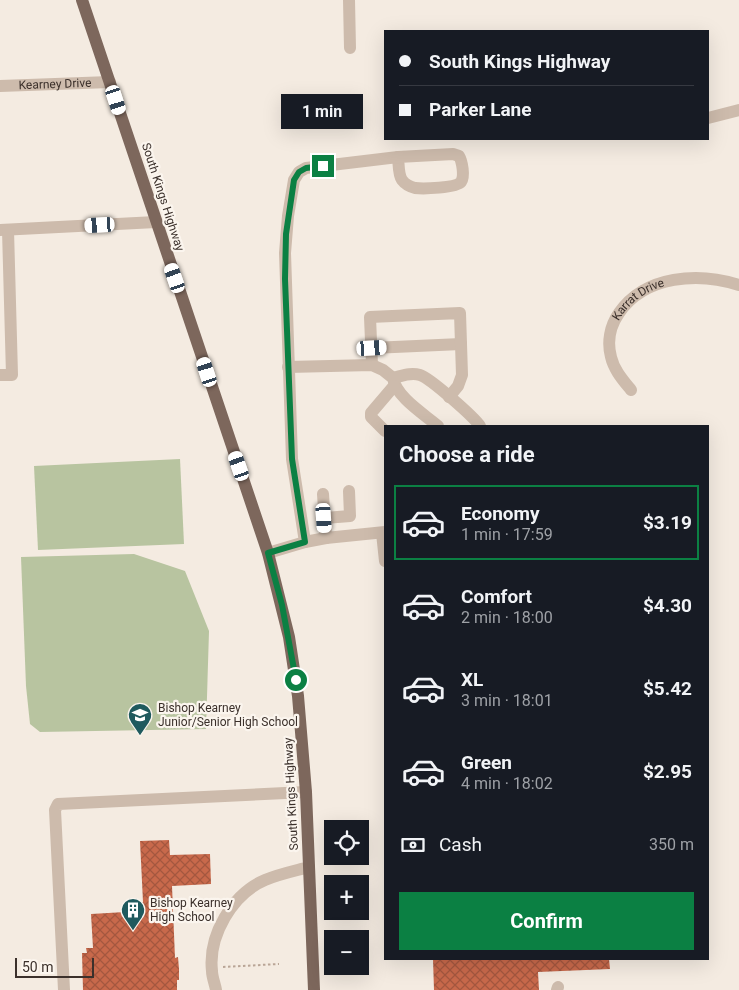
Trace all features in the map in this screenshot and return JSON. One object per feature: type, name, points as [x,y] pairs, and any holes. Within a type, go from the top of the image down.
[{"type":"main road","name":"South Kings Highway","points":[[82,0],[268,553],[282,605],[294,664],[301,727],[306,792],[314,990]]},
{"type":"street","points":[[349,0],[350,48]]},
{"type":"street","name":"Kearney Drive","points":[[0,86],[110,82]]},
{"type":"street","points":[[709,118],[739,110]]},
{"type":"street","points":[[305,542],[292,459],[288,367],[285,253],[288,216],[294,180],[299,172],[306,168],[398,157],[453,154],[461,160],[462,178],[460,183],[454,186],[415,188],[408,186],[399,172],[398,157]]},
{"type":"street","points":[[0,375],[12,375],[4,230],[156,222]]},
{"type":"street","name":"Karrat Drive","points":[[631,390],[617,371],[611,358],[609,344],[615,318],[633,297],[661,282],[694,278],[712,279],[739,285]]},
{"type":"street","points":[[372,365],[370,317],[460,313],[462,375],[458,386],[448,397]]},
{"type":"street","points":[[372,348],[461,344]]},
{"type":"street","points":[[288,367],[372,365],[383,370],[400,394],[437,425]]},
{"type":"street","points":[[384,431],[370,417],[371,413],[393,382],[409,374],[422,375],[479,425]]},
{"type":"street","points":[[324,518],[350,516],[349,491]]},
{"type":"street","points":[[323,494],[326,538]]},
{"type":"street","points":[[268,553],[326,538],[384,532]]},
{"type":"street","points":[[64,990],[54,810],[58,804],[306,792]]},
{"type":"street","points":[[216,990],[212,954],[224,920],[242,896],[264,880],[309,867]]},
{"type":"path","points":[[212,967],[279,964]]},
{"type":"green space","points":[[180,459],[184,544],[38,550],[34,466]]},
{"type":"green space","points":[[134,554],[185,571],[209,631],[206,729],[40,732],[30,724],[26,686],[21,557]]},
{"type":"building","name":"Bishop Kearney High School","points":[[169,840],[170,855],[210,854],[211,884],[172,886],[175,958],[178,957],[179,969],[177,990],[83,990],[82,953],[87,953],[86,948],[93,948],[91,914],[142,911],[140,841]]},
{"type":"building","points":[[433,960],[609,960],[610,969],[538,972],[539,990],[434,990]]},
{"type":"place","name":"Bishop Kearney Junior/Senior High School","points":[[140,736]]},
{"type":"place","name":"Bishop Kearney High School","points":[[133,931]]},
{"type":"route","points":[[296,680],[282,605],[268,553],[305,542],[292,459],[285,253],[288,216],[294,180],[299,172],[306,168],[323,166]]}]
